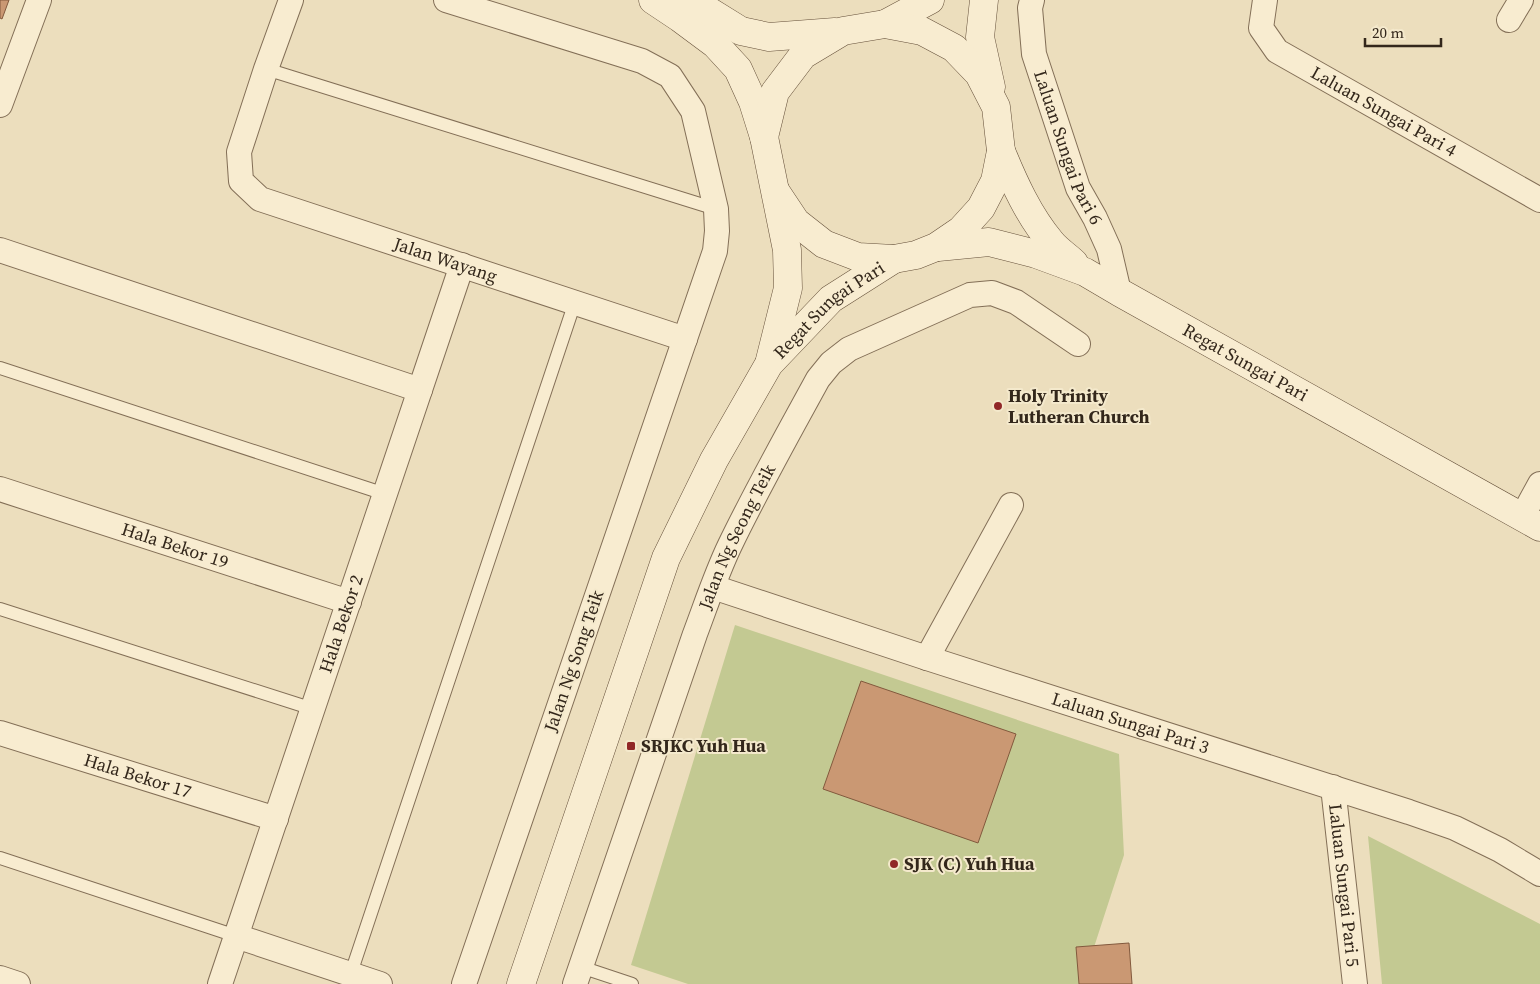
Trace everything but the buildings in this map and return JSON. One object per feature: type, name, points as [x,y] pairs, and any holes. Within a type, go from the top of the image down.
[{"type":"main road","points":[[521,984],[666,558],[714,460],[769,364],[788,288],[787,250],[764,137],[753,102],[738,69],[715,44],[653,0]]},
{"type":"main road","points":[[691,0],[741,31],[769,37],[843,31],[885,24],[930,0]]},
{"type":"main road","points":[[984,0],[980,36],[996,107],[1001,151],[1013,181],[1034,218],[1052,243],[1085,272]]},
{"type":"main road","points":[[885,24],[922,31],[954,48],[979,74],[996,107]]},
{"type":"main road","points":[[764,137],[775,92],[803,55],[843,31]]},
{"type":"main road","points":[[776,192],[796,222],[824,244],[858,257],[894,259],[916,255],[936,247],[961,230],[981,208],[995,181],[1001,151]]},
{"type":"main road","name":"Regat Sungai Pari","points":[[936,247],[989,242],[1036,254],[1085,272],[1531,522]]},
{"type":"main road","name":"Regat Sungai Pari","points":[[769,364],[831,299],[894,259]]},
{"type":"street","points":[[0,105],[39,0]]},
{"type":"street","points":[[266,69],[291,0]]},
{"type":"street","name":"Jalan Ng Song Teik","points":[[446,0],[642,60],[670,76],[692,111],[716,209],[717,231],[715,251],[464,984]]},
{"type":"street","name":"Laluan Sungai Pari 6","points":[[1032,0],[1030,8],[1034,54],[1078,188],[1095,218],[1109,249],[1119,292]]},
{"type":"street","name":"Laluan Sungai Pari 4","points":[[1265,0],[1261,28],[1277,51],[1540,200]]},
{"type":"street","points":[[1509,20],[1521,0]]},
{"type":"street","name":"Jalan Wayang","points":[[266,69],[239,152],[241,181],[260,199],[685,339]]},
{"type":"street","points":[[0,250],[420,390]]},
{"type":"street","name":"Hala Bekor 2","points":[[220,984],[462,265]]},
{"type":"street","name":"Jalan Ng Seong Teik","points":[[578,975],[695,634],[729,547],[818,379],[831,363],[849,349],[970,295],[992,293],[1016,302],[1078,344]]},
{"type":"street","points":[[1531,522],[1540,484]]},
{"type":"street","name":"Hala Bekor 19","points":[[0,489],[349,602]]},
{"type":"street","points":[[927,658],[1010,505]]},
{"type":"street","name":"Laluan Sungai Pari 3","points":[[713,587],[1455,828],[1500,850],[1540,874]]},
{"type":"street","name":"Hala Bekor 17","points":[[0,733],[276,819]]},
{"type":"street","name":"Laluan Sungai Pari 5","points":[[1333,787],[1355,984]]},
{"type":"street","points":[[236,936],[349,979],[380,984]]},
{"type":"street","points":[[0,978],[18,984]]},
{"type":"lane","points":[[266,69],[716,209]]},
{"type":"lane","points":[[349,979],[574,302]]},
{"type":"lane","points":[[0,368],[385,494]]},
{"type":"lane","points":[[0,609],[313,709]]},
{"type":"lane","points":[[0,858],[236,936]]},
{"type":"lane","points":[[578,975],[632,984]]},
{"type":"green space","name":"SJK (C) Yuh Hua","points":[[735,625],[1119,754],[1124,855],[1082,984],[688,984],[631,965]]},
{"type":"green space","points":[[1368,836],[1540,924],[1540,984],[1382,984]]},
{"type":"place","name":"Holy Trinity Lutheran Church","points":[[998,406]]},
{"type":"place","name":"SRJKC Yuh Hua","points":[[631,746]]},
{"type":"place","name":"SJK (C) Yuh Hua","points":[[894,864]]}]
